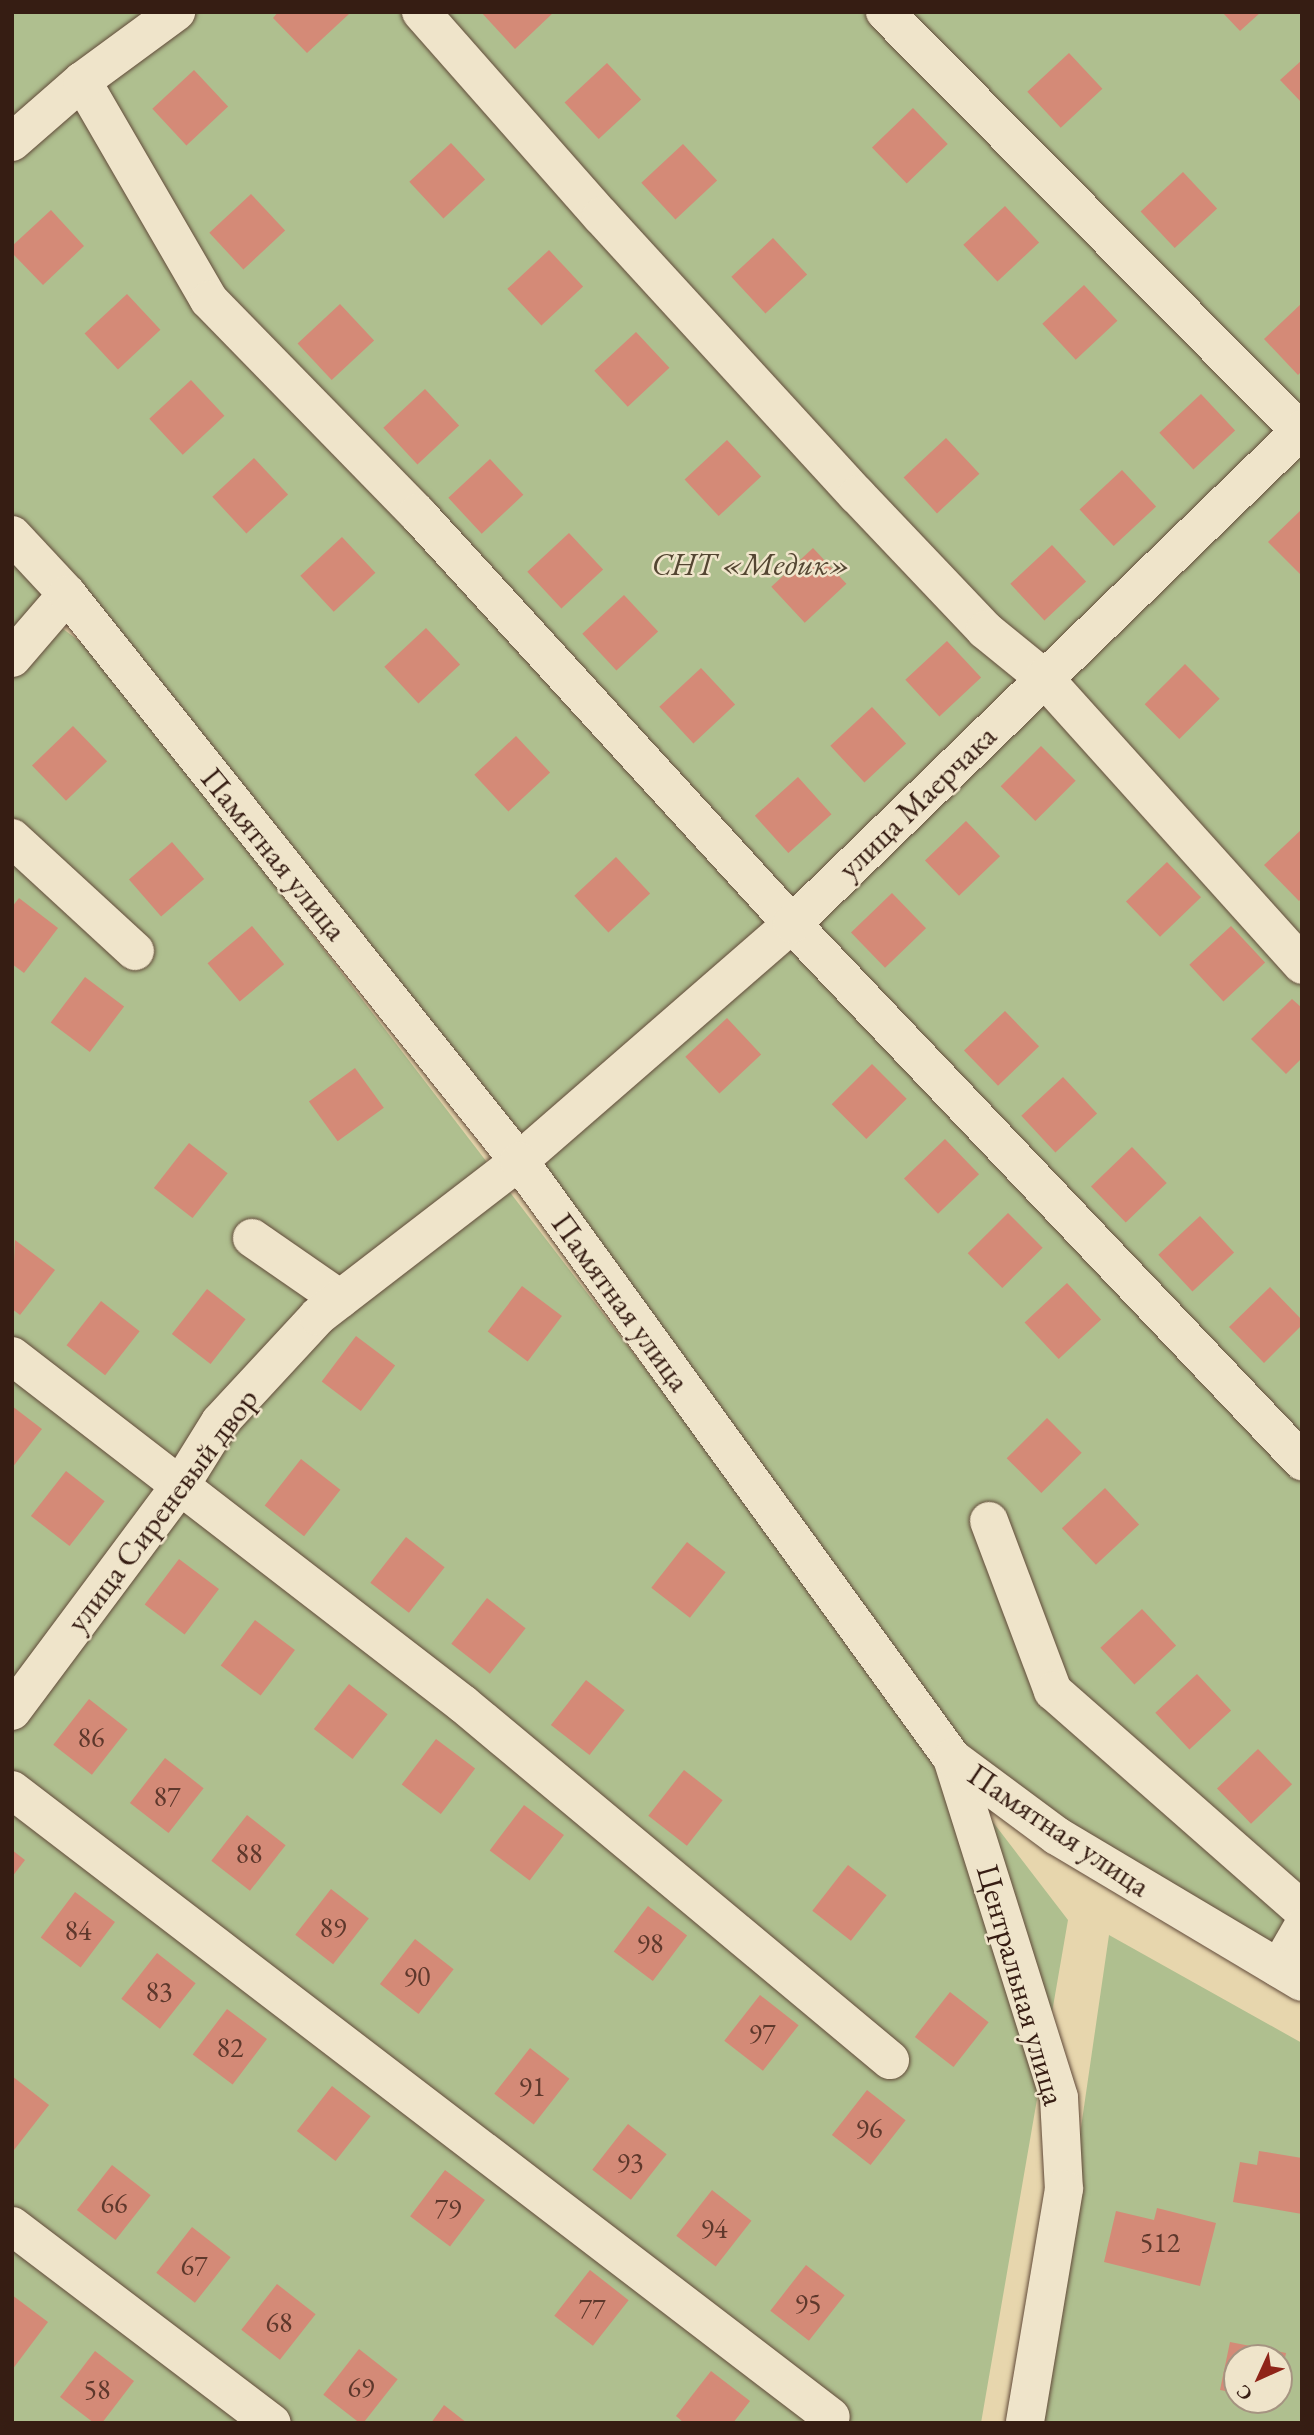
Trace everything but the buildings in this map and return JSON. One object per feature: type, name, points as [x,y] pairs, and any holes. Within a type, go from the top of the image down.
[{"type":"street","points":[[12,142],[82,81],[176,12]]},
{"type":"street","points":[[421,12],[601,216],[857,495],[985,630],[1044,678],[1302,965]]},
{"type":"street","points":[[885,12],[1301,431]]},
{"type":"street","points":[[82,81],[209,300],[417,513],[792,925],[1302,1461]]},
{"type":"street","name":"улица Маерчака","points":[[519,1161],[792,925],[1301,431]]},
{"type":"street","name":"Памятная улица","points":[[12,535],[67,594],[519,1161],[952,1758],[1057,1836],[1290,1975]]},
{"type":"street","points":[[12,658],[67,594]]},
{"type":"street","points":[[12,838],[135,951]]},
{"type":"street","name":"улица Сиреневый двор","points":[[12,1711],[182,1483],[220,1422],[318,1316],[519,1161]]},
{"type":"street","points":[[252,1238],[340,1299]]},
{"type":"street","points":[[12,1356],[182,1483],[463,1704],[890,2060]]},
{"type":"street","points":[[989,1521],[1054,1691],[1302,1910]]},
{"type":"street","name":"Центральная улица","points":[[952,1758],[1059,2098],[1064,2189],[1025,2423]]},
{"type":"street","points":[[12,1790],[831,2417]]},
{"type":"street","points":[[1290,1975],[1302,1928]]},
{"type":"street","points":[[12,2226],[272,2423]]},
{"type":"green space","name":"СНТ «Медик»","points":[[12,12],[1302,12],[1302,1981],[952,1758],[12,525]]},
{"type":"green space","points":[[12,535],[67,594],[47,617],[98,655],[1068,1920],[981,2423],[12,2423]]},
{"type":"green space","points":[[1109,1935],[1302,2043],[1302,2423],[1038,2423]]}]
